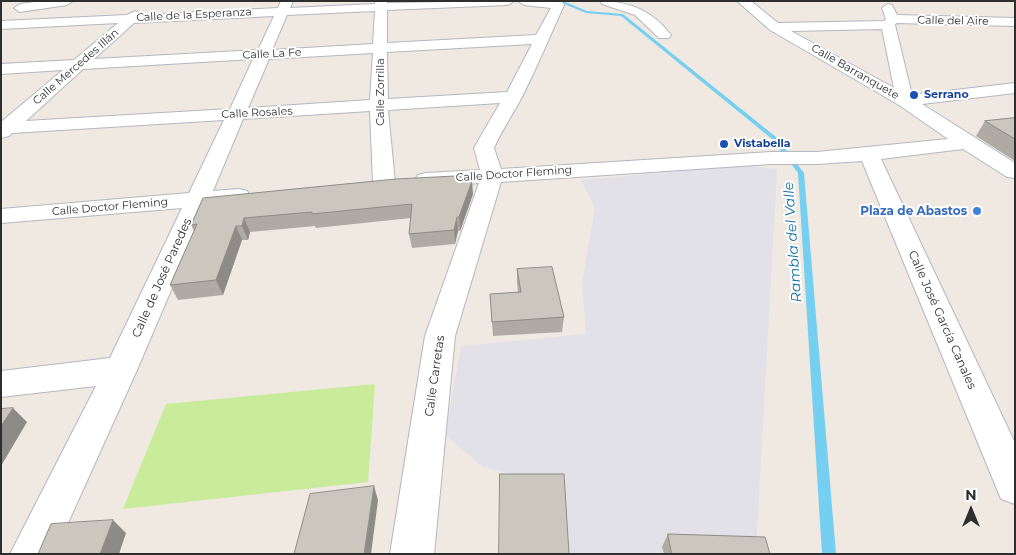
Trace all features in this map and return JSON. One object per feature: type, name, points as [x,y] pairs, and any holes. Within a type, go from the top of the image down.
[{"type":"street","points":[[11,9],[67,1]]},
{"type":"street","name":"Calle Mercedes Illán","points":[[3,130],[150,1]]},
{"type":"street","name":"Calle de la Esperanza","points":[[1,25],[131,18],[285,6],[508,1]]},
{"type":"street","points":[[492,176],[484,148],[493,129],[513,97],[558,5],[524,1]]},
{"type":"street","points":[[606,1],[638,12],[664,35]]},
{"type":"street","name":"Calle Barranquete","points":[[743,1],[776,27],[904,101],[1015,172]]},
{"type":"street","points":[[889,2],[890,22],[904,101],[1015,88]]},
{"type":"street","name":"Calle Zorrilla","points":[[375,184],[382,48],[381,4]]},
{"type":"street","name":"Calle de José Paredes","points":[[32,554],[121,370],[285,6]]},
{"type":"street","name":"Calle del Aire","points":[[776,27],[890,22],[1015,22]]},
{"type":"street","name":"Calle La Fe","points":[[1,69],[542,39]]},
{"type":"street","name":"Calle Rosales","points":[[3,130],[513,97]]},
{"type":"street","name":"Calle Doctor Fleming","points":[[375,184],[771,158],[817,158],[967,143]]},
{"type":"street","name":"Calle José García Canales","points":[[869,154],[1015,486]]},
{"type":"street","name":"Calle Carretas","points":[[412,554],[440,336],[478,224],[492,176]]},
{"type":"street","name":"Calle Doctor Fleming","points":[[1,216],[256,195]]},
{"type":"street","points":[[1,384],[121,370]]},
{"type":"shaded area","points":[[745,165],[777,169],[756,550],[663,547],[663,554],[566,554],[562,488],[483,467],[445,435],[461,346],[586,334],[582,283],[595,208],[581,180]]},
{"type":"green space","points":[[375,384],[368,482],[123,509],[166,404]]},
{"type":"building","points":[[1015,118],[1015,139],[985,121]]},
{"type":"building","points":[[459,176],[472,181],[459,217],[457,217],[454,230],[409,234],[412,204],[312,214],[312,212],[244,218],[242,226],[236,226],[216,280],[170,285],[197,224],[191,225],[203,198],[396,179]]},
{"type":"building","points":[[552,267],[564,317],[492,322],[490,294],[521,292],[517,269]]},
{"type":"building","points":[[13,408],[1,426],[1,409]]},
{"type":"building","points":[[500,474],[564,474],[569,554],[499,554]]},
{"type":"building","points":[[374,486],[364,554],[294,554],[310,494]]},
{"type":"building","points":[[113,520],[100,554],[38,554],[51,524]]},
{"type":"building","points":[[668,534],[765,537],[770,554],[672,554]]},
{"type":"waterway","name":"Rambla del Valle","points":[[559,1],[586,12],[622,15],[774,138],[801,173],[829,554]]},
{"type":"place","name":"Serrano","points":[[914,95]]},
{"type":"place","name":"Vistabella","points":[[724,144]]},
{"type":"place","name":"Plaza de Abastos","points":[[977,211]]}]
